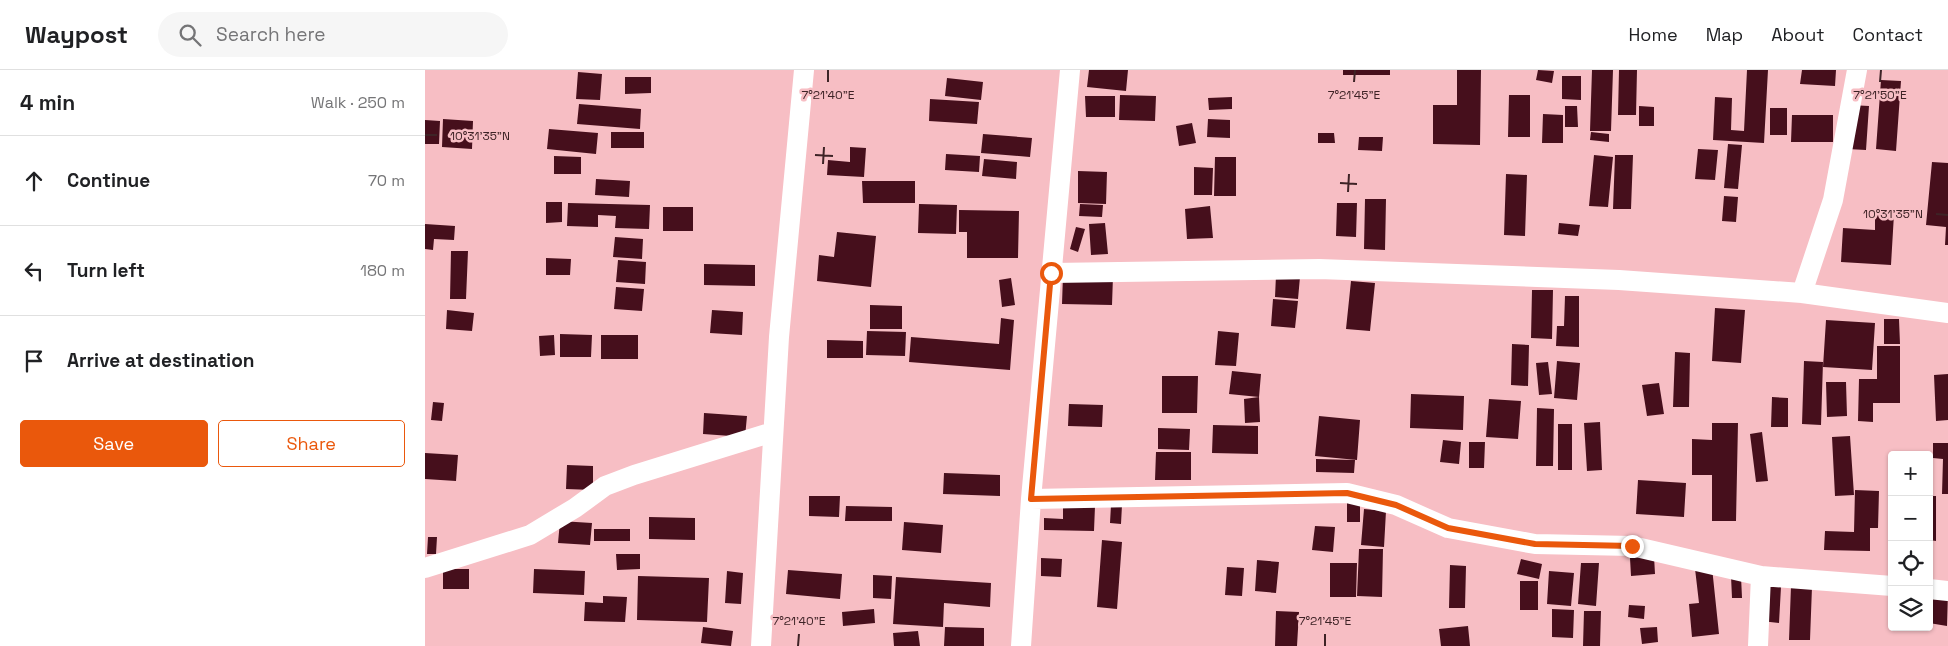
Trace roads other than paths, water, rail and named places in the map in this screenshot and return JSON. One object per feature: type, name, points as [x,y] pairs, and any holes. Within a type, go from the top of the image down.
[{"type":"street","points":[[761,646],[779,337],[805,70]]},
{"type":"street","points":[[1021,646],[1031,499],[1070,70]]},
{"type":"street","points":[[1802,293],[1833,200],[1857,70]]},
{"type":"street","points":[[1051,273],[1319,269],[1619,280],[1802,293],[1948,312]]},
{"type":"street","points":[[425,568],[530,535],[575,508],[605,486],[634,475],[773,432]]},
{"type":"street","points":[[1031,499],[1347,493],[1396,505],[1448,528],[1535,544],[1632,546],[1761,576],[1888,586]]},
{"type":"street","points":[[1758,646],[1761,576]]},
{"type":"street","points":[[1933,589],[1948,591]]}]
